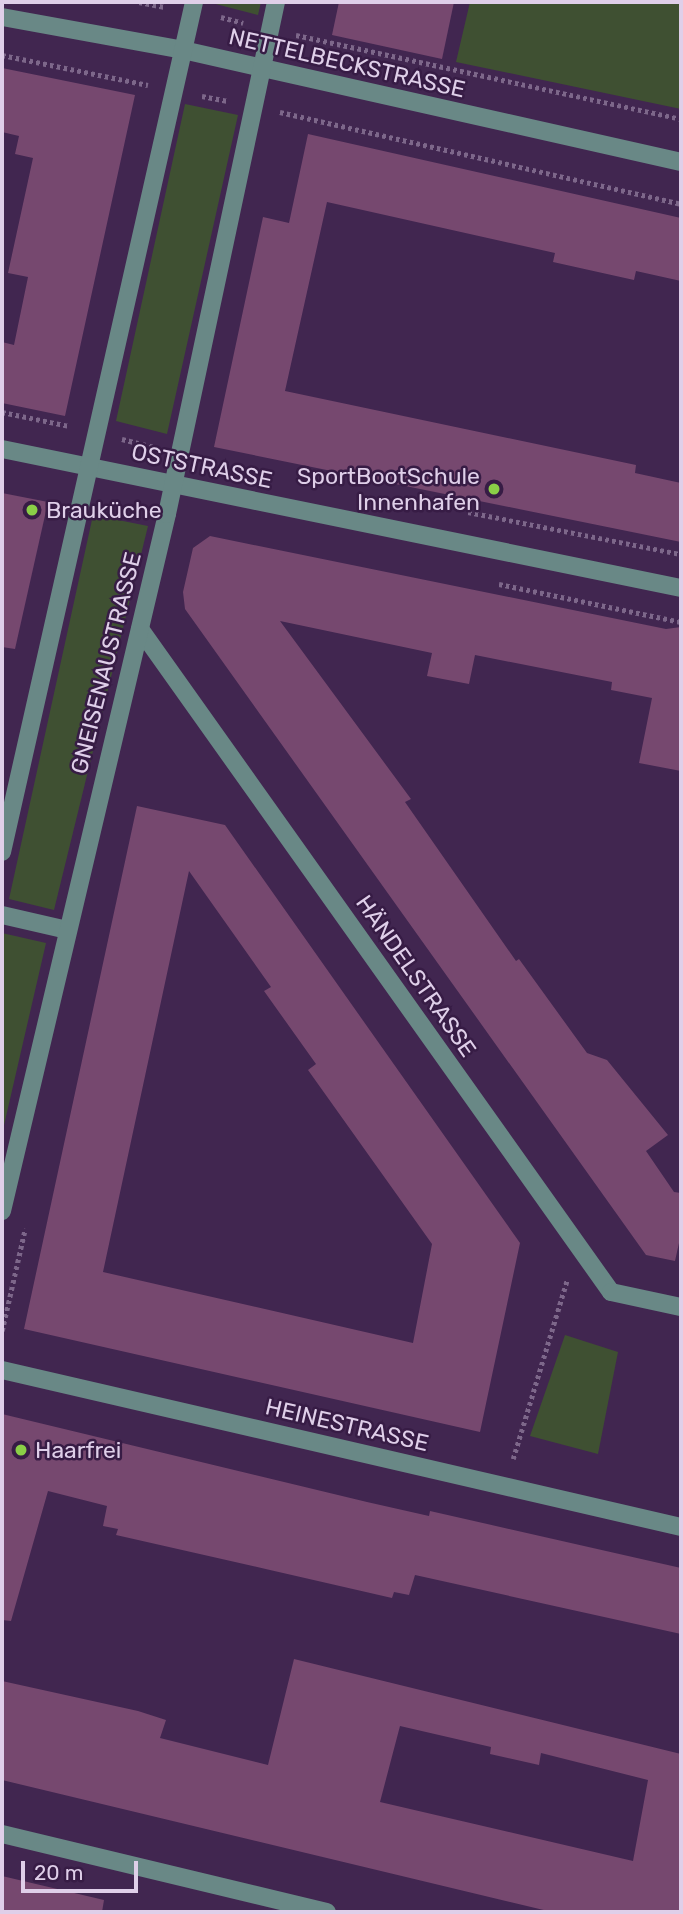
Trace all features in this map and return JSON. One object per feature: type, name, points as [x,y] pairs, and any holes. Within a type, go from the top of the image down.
[{"type":"street","name":"GNEISENAUSTRASSE","points":[[2,1211],[174,485],[276,2]]},
{"type":"street","points":[[2,852],[193,6]]},
{"type":"street","name":"NETTELBECKSTRASSE","points":[[2,18],[183,50],[262,71],[681,162]]},
{"type":"street","name":"OSTSTRASSE","points":[[2,449],[681,588]]},
{"type":"street","name":"HÄNDELSTRASSE","points":[[140,629],[611,1292],[681,1307]]},
{"type":"street","points":[[2,915],[67,929]]},
{"type":"street","name":"HEINESTRASSE","points":[[2,1370],[681,1527]]},
{"type":"street","points":[[2,1835],[327,1912]]},
{"type":"path","points":[[139,2],[193,6],[270,29],[681,119]]},
{"type":"path","points":[[2,55],[255,107],[681,204]]},
{"type":"path","points":[[2,412],[97,432],[180,454]]},
{"type":"path","points":[[466,511],[681,554]]},
{"type":"path","points":[[504,1487],[577,1245]]},
{"type":"green space","points":[[208,2],[261,2],[258,15]]},
{"type":"green space","points":[[470,2],[681,2],[681,109],[456,62]]},
{"type":"green space","points":[[185,104],[238,115],[167,434],[116,421]]},
{"type":"green space","points":[[93,515],[148,526],[54,910],[9,899]]},
{"type":"green space","points":[[2,933],[46,943],[2,1134]]},
{"type":"green space","points":[[565,1335],[618,1352],[598,1454],[530,1436]]},
{"type":"building","points":[[339,2],[454,2],[442,59],[332,35]]},
{"type":"building","points":[[2,68],[135,95],[65,416],[2,403],[2,342],[14,345],[28,277],[8,273],[33,158],[15,154],[19,136],[2,132]]},
{"type":"building","points":[[308,134],[681,218],[681,281],[636,271],[634,280],[553,262],[555,253],[327,202],[285,391],[636,465],[635,473],[681,483],[681,542],[214,447],[263,217],[289,223]]},
{"type":"building","points":[[2,493],[48,502],[15,649],[2,647]]},
{"type":"building","points":[[210,536],[666,629],[681,627],[681,771],[639,763],[652,698],[611,690],[612,682],[475,655],[469,684],[427,676],[432,653],[280,621],[411,799],[405,802],[516,961],[519,959],[587,1053],[607,1060],[668,1135],[646,1151],[674,1192],[681,1193],[681,1234],[675,1261],[646,1255],[185,609],[183,592],[193,548]]},
{"type":"building","points":[[137,806],[225,825],[520,1243],[480,1432],[24,1329]],"holes":[[[189,871],[271,987],[264,991],[316,1064],[308,1070],[432,1244],[413,1343],[103,1272]]]},
{"type":"building","points":[[2,1414],[367,1502],[429,1516],[430,1511],[681,1568],[681,1634],[415,1575],[409,1595],[394,1592],[392,1598],[116,1535],[118,1529],[103,1526],[107,1506],[48,1491],[11,1621],[2,1620]]},
{"type":"building","points":[[294,1659],[681,1754],[681,1912],[552,1912],[2,1780],[2,1681],[138,1711],[166,1720],[160,1738],[268,1765]],"holes":[[[400,1726],[491,1747],[490,1754],[539,1765],[541,1753],[648,1780],[633,1861],[380,1802]]]},
{"type":"building","points":[[2,1876],[104,1900],[102,1912],[2,1912]]},
{"type":"place","name":"SportBootSchule Innenhafen","points":[[494,489]]},
{"type":"place","name":"Brauküche","points":[[32,510]]},
{"type":"place","name":"Haarfrei","points":[[21,1450]]}]
